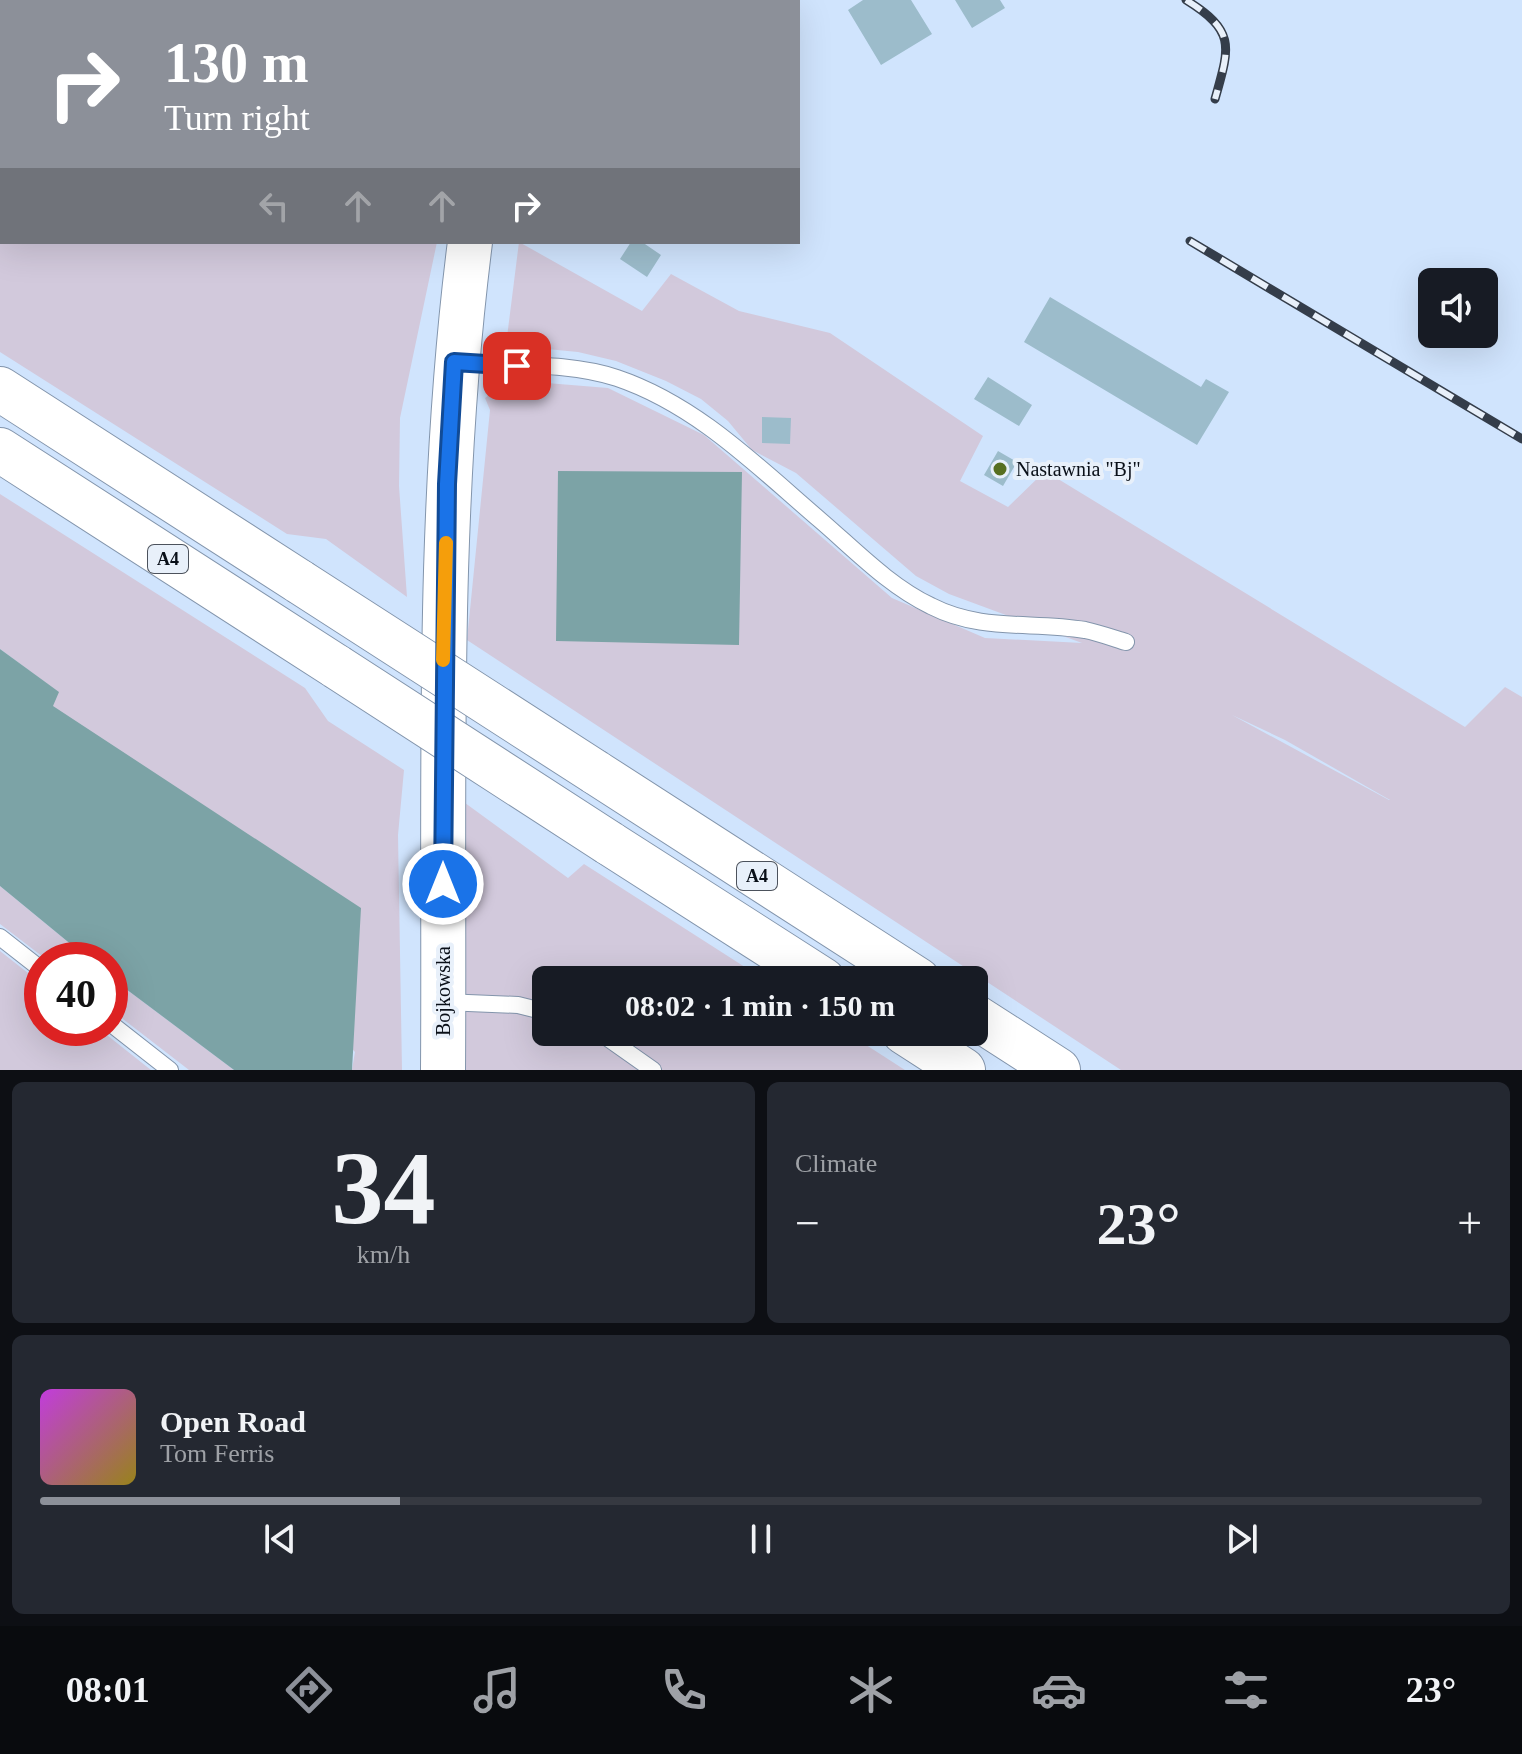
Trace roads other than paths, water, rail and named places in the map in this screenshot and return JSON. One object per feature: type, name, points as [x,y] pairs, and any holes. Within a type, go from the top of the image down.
[{"type":"main road","name":"Bojkowska","points":[[443,1070],[443,691],[447,484],[454,362],[470,244]]},
{"type":"main road","name":"A4","points":[[0,389],[896,966]]},
{"type":"main road","name":"A4","points":[[0,450],[801,966]]},
{"type":"main road","points":[[988,1025],[1058,1070]]},
{"type":"main road","points":[[926,1046],[963,1070]]},
{"type":"lane","points":[[454,362],[564,369],[615,377],[669,400],[714,430],[893,582],[928,605],[961,620],[1000,627],[1085,630],[1126,642]]},
{"type":"lane","points":[[0,937],[24,956]]},
{"type":"lane","points":[[443,1001],[532,1008]]},
{"type":"lane","points":[[128,1037],[170,1070]]},
{"type":"lane","points":[[619,1046],[653,1070]]},
{"type":"railway","points":[[1186,0],[1214,21],[1225,41],[1224,66],[1215,99]]},
{"type":"railway","points":[[1190,241],[1522,439]]},
{"type":"place","name":"Nastawnia \"Bj\"","points":[[1000,469]]}]
